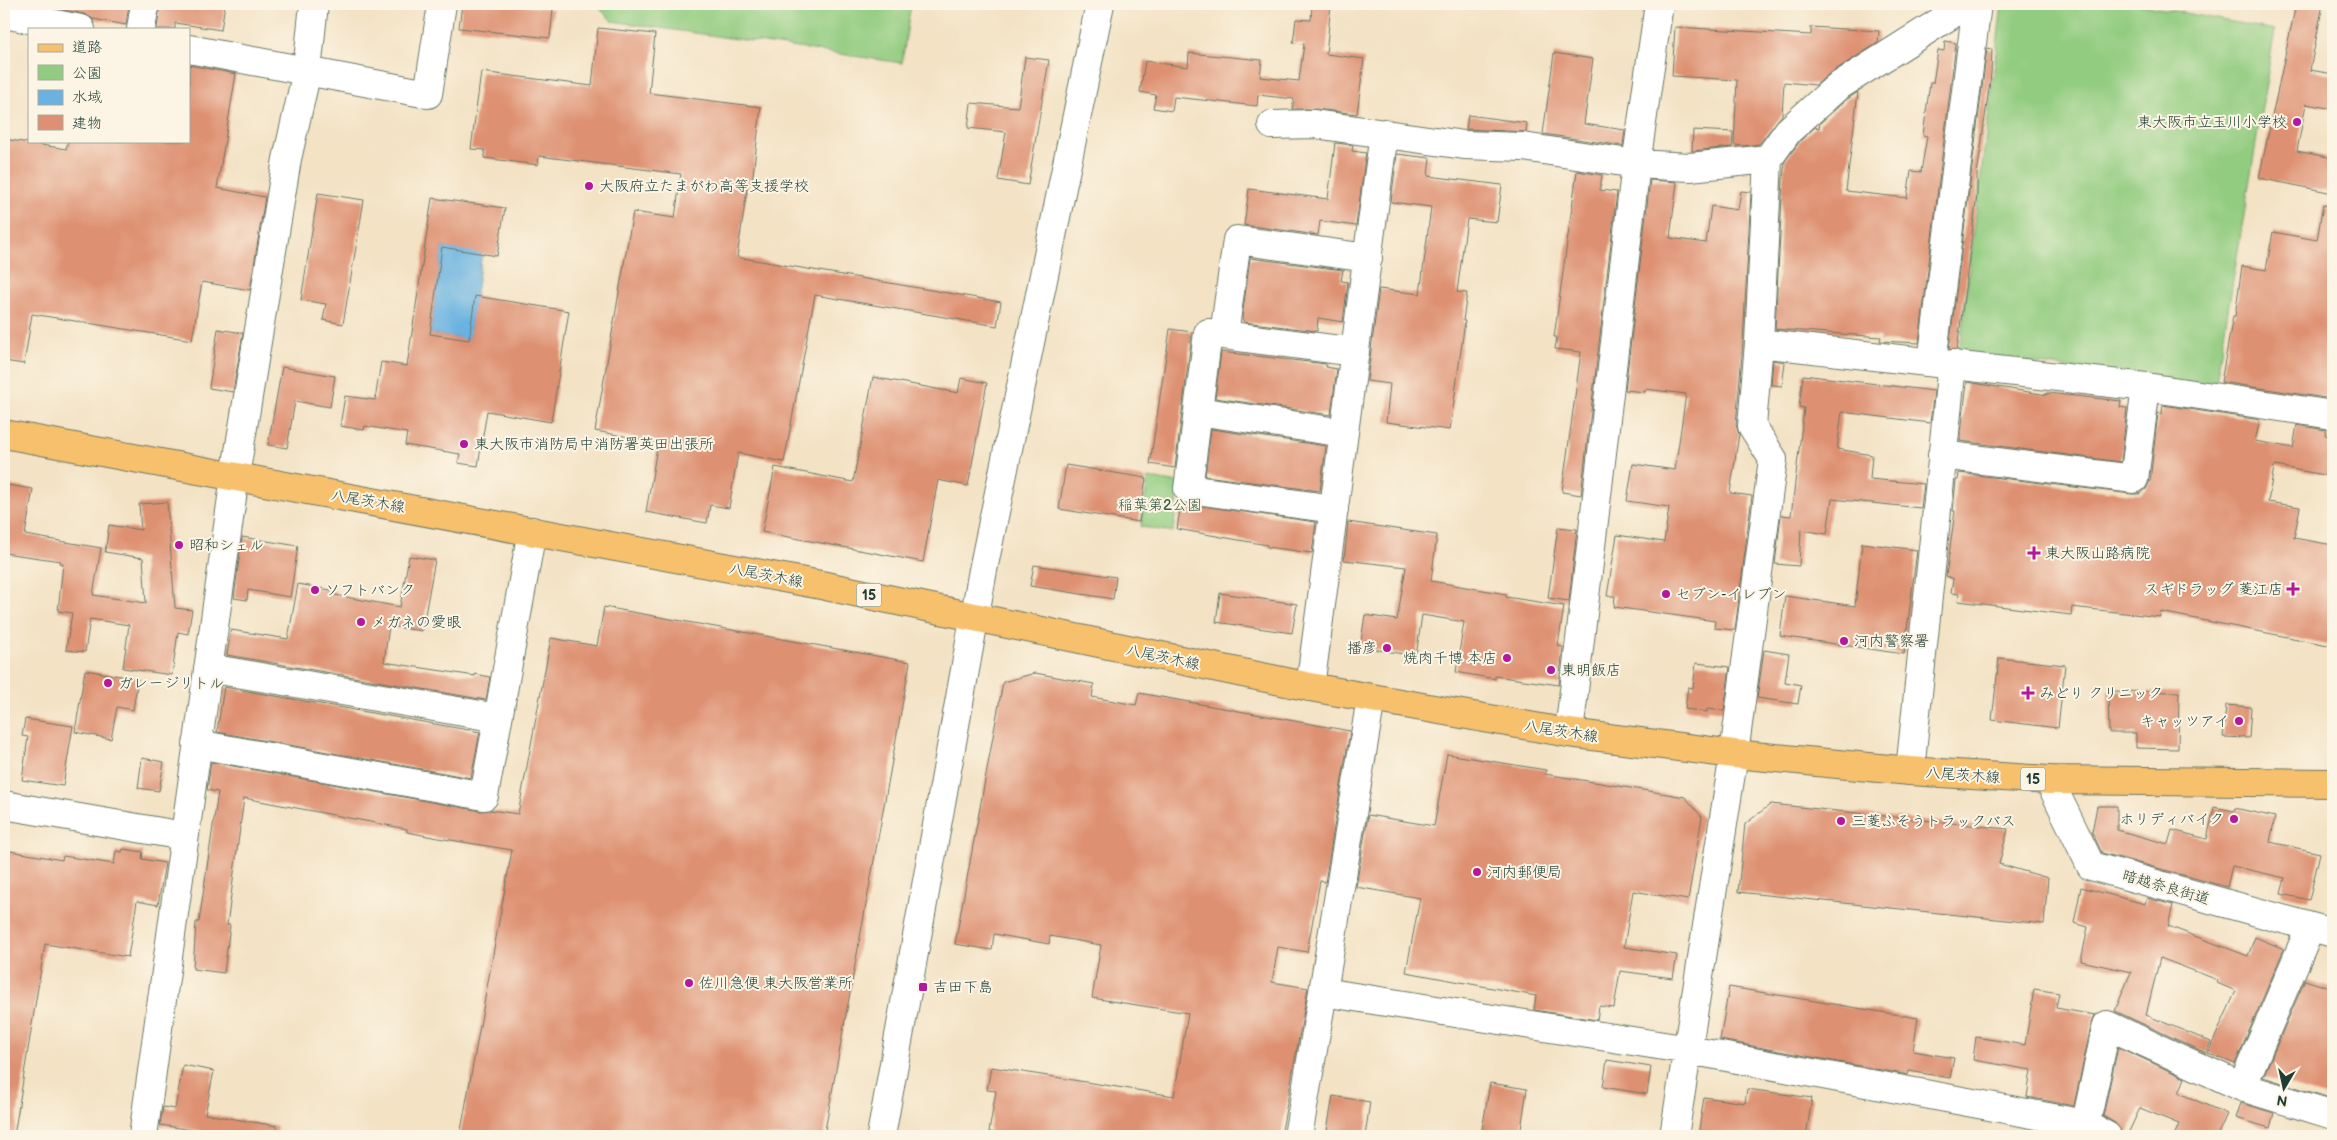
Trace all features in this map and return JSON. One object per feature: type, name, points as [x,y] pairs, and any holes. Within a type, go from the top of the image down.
[{"type":"main road","name":"八尾茨木線","points":[[4,434],[821,585],[1310,687],[1569,733],[1734,754],[1910,771],[2048,780],[2333,783]]},
{"type":"street","points":[[141,28],[145,4]]},
{"type":"street","points":[[143,1136],[235,476],[287,159],[307,71],[314,4]]},
{"type":"street","points":[[190,49],[428,94],[442,4]]},
{"type":"street","points":[[881,1136],[974,618],[1100,4]]},
{"type":"street","points":[[1569,733],[1636,164],[1660,4]]},
{"type":"street","points":[[1674,1136],[1734,754],[1773,459],[1752,426],[1759,342],[1768,159],[1788,130],[1837,87],[1968,4]]},
{"type":"street","points":[[1910,771],[1942,455],[1942,363],[1977,4]]},
{"type":"street","points":[[4,14],[53,14],[79,28]]},
{"type":"street","points":[[1272,125],[1314,124],[1464,145],[1523,147],[1636,164],[1690,167],[1768,159]]},
{"type":"street","points":[[1310,687],[1384,133]]},
{"type":"street","points":[[1224,335],[1237,240],[1368,258]]},
{"type":"street","points":[[1334,509],[1188,489],[1208,333],[1355,352]]},
{"type":"street","points":[[1759,342],[2146,387],[2333,415]]},
{"type":"street","points":[[1942,455],[2134,479],[2146,387]]},
{"type":"street","points":[[1198,411],[1344,433]]},
{"type":"street","points":[[197,744],[484,796],[532,531]]},
{"type":"street","points":[[208,668],[498,718]]},
{"type":"street","points":[[1298,1136],[1371,698]]},
{"type":"street","name":"暗越奈良街道","points":[[2048,780],[2091,866],[2322,930]]},
{"type":"street","points":[[4,805],[184,836]]},
{"type":"street","points":[[2242,1087],[2322,930]]},
{"type":"street","points":[[1323,992],[1689,1050],[2092,1132],[2107,1025],[2242,1087],[2333,1114]]},
{"type":"green space","points":[[595,4],[911,4],[902,63],[612,21]]},
{"type":"green space","points":[[2002,4],[2137,4],[2275,30],[2215,388],[1959,353]]},
{"type":"green space","name":"稲葉第2公園","points":[[1148,478],[1180,483],[1173,532],[1141,527]]},
{"type":"water","points":[[442,247],[482,253],[469,340],[430,334]]},
{"type":"building","points":[[63,4],[129,4],[126,25],[93,19],[84,14],[63,10]]},
{"type":"building","points":[[160,4],[185,7],[186,4],[225,4],[221,30],[175,23],[175,28],[157,28]]},
{"type":"building","points":[[462,4],[506,4],[553,9],[550,38],[459,28]]},
{"type":"building","points":[[1312,4],[1331,4],[1326,54],[1364,59],[1357,114],[1316,109],[1292,109],[1294,99],[1258,95],[1257,106],[1174,97],[1172,111],[1153,108],[1156,95],[1140,92],[1145,61],[1188,67],[1189,53],[1262,60],[1260,77],[1299,81],[1304,44],[1293,43],[1296,19],[1311,20]]},
{"type":"building","points":[[2296,4],[2323,4],[2310,70],[2333,74],[2333,109],[2306,104],[2297,151],[2333,158],[2333,193],[2259,178]]},
{"type":"building","points":[[1675,27],[1811,35],[1811,27],[1879,31],[1878,43],[1829,74],[1816,85],[1784,82],[1782,115],[1759,144],[1744,146],[1734,145],[1737,80],[1672,76]]},
{"type":"building","points":[[598,28],[655,34],[649,93],[761,107],[752,183],[748,183],[737,257],[1001,302],[997,326],[815,295],[784,462],[738,453],[729,508],[710,505],[707,523],[646,512],[658,442],[595,431],[633,212],[675,218],[681,174],[539,156],[538,165],[484,158],[485,150],[471,149],[481,72],[592,86]]},
{"type":"building","points":[[1945,41],[1956,43],[1919,343],[1880,341],[1881,337],[1775,329],[1785,161],[1800,141],[1815,127],[1819,128],[1820,123],[1858,92],[1846,191],[1907,198],[1911,171],[1921,172],[1927,136],[1923,135],[1930,83],[1933,83],[1938,50],[1944,51]]},
{"type":"building","points":[[1987,48],[1992,49],[1991,74],[1977,175],[1977,195],[1957,350],[1949,349]]},
{"type":"building","points":[[1554,53],[1593,59],[1584,124],[1625,130],[1623,146],[1543,134]]},
{"type":"building","points":[[1025,57],[1049,60],[1028,185],[998,180],[1006,132],[968,128],[971,103],[1018,107]]},
{"type":"building","points":[[190,65],[236,74],[217,188],[265,197],[250,290],[202,282],[192,340],[32,314],[24,364],[4,361],[4,139],[66,149],[68,142],[190,142]]},
{"type":"building","points":[[1468,115],[1527,123],[1526,132],[1466,129]]},
{"type":"building","points":[[1693,130],[1733,132],[1732,147],[1692,151]]},
{"type":"building","points":[[1335,143],[1353,145],[1352,151],[1366,153],[1356,226],[1320,221],[1318,235],[1244,225],[1249,189],[1328,199]]},
{"type":"building","points":[[1397,154],[1430,158],[1428,176],[1502,185],[1497,222],[1467,219],[1457,292],[1467,293],[1463,321],[1465,321],[1450,430],[1386,422],[1390,384],[1367,381],[1379,289],[1420,294],[1431,207],[1391,202]]},
{"type":"building","points":[[1577,171],[1602,175],[1600,190],[1617,192],[1581,495],[1562,492],[1581,352],[1555,349],[1557,337],[1554,337]]},
{"type":"building","points":[[1650,180],[1677,182],[1670,238],[1706,243],[1711,206],[1738,210],[1741,191],[1751,192],[1743,342],[1736,425],[1739,434],[1730,493],[1752,496],[1735,630],[1714,628],[1715,621],[1614,607],[1615,596],[1607,596],[1617,535],[1664,542],[1669,507],[1627,501],[1633,464],[1675,470],[1686,394],[1645,389],[1645,392],[1625,390]]},
{"type":"building","points":[[318,193],[364,200],[343,324],[323,320],[326,304],[301,300]]},
{"type":"building","points":[[432,198],[505,208],[497,256],[442,247],[430,334],[469,340],[475,296],[569,311],[551,422],[487,411],[478,466],[458,463],[460,454],[405,445],[407,433],[365,426],[364,430],[340,426],[345,396],[375,400],[381,362],[407,366]]},
{"type":"building","points":[[2323,205],[2333,206],[2332,399],[2221,382],[2233,316],[2235,316],[2242,266],[2266,270],[2273,232],[2317,240]]},
{"type":"building","points":[[1250,258],[1343,270],[1341,281],[1348,282],[1343,322],[1318,318],[1317,331],[1244,322],[1242,318]]},
{"type":"building","points":[[218,329],[243,333],[233,392],[209,388]]},
{"type":"building","points":[[1170,329],[1192,332],[1175,468],[1150,464]]},
{"type":"building","points":[[1221,352],[1326,364],[1326,367],[1337,369],[1331,415],[1215,398]]},
{"type":"building","points":[[1773,360],[1785,362],[1782,386],[1771,385]]},
{"type":"building","points":[[282,367],[335,376],[330,407],[295,401],[287,448],[268,445]]},
{"type":"building","points":[[1803,375],[1934,391],[1930,423],[1842,412],[1837,449],[1872,455],[1870,479],[1924,484],[1921,508],[1832,499],[1827,534],[1801,530],[1799,566],[1775,564],[1781,515],[1791,516],[1804,408],[1799,407]]},
{"type":"building","points":[[873,377],[958,393],[961,378],[987,383],[968,486],[938,480],[923,562],[762,532],[775,467],[853,482]]},
{"type":"building","points":[[1967,382],[2047,395],[2047,393],[2121,401],[2120,407],[2127,408],[2121,462],[1960,441]]},
{"type":"building","points":[[2163,405],[2260,420],[2255,441],[2293,448],[2297,425],[2326,430],[2325,435],[2333,437],[2333,452],[2329,476],[2276,466],[2274,467],[2268,502],[2300,507],[2294,538],[2333,545],[2333,646],[2161,612],[2160,617],[2072,607],[2071,615],[1958,601],[1959,594],[1951,593],[1953,579],[1946,576],[1955,511],[1953,511],[1956,480],[1958,480],[1959,473],[2140,494],[2146,489],[2150,481],[2158,413],[2162,414]]},
{"type":"building","points":[[1211,429],[1326,446],[1320,491],[1205,476]]},
{"type":"building","points":[[1066,465],[1146,478],[1139,522],[1059,509]]},
{"type":"building","points":[[7,485],[33,489],[25,535],[101,548],[93,595],[146,603],[143,558],[105,552],[109,525],[141,530],[139,504],[167,502],[175,608],[192,610],[188,634],[178,632],[172,675],[123,668],[129,625],[90,619],[85,652],[66,650],[72,613],[58,611],[63,564],[60,563],[61,561],[4,553],[4,502]]},
{"type":"building","points":[[1181,503],[1316,522],[1312,553],[1267,547],[1267,545],[1177,529]]},
{"type":"building","points":[[1348,522],[1437,535],[1431,581],[1506,594],[1506,597],[1564,606],[1558,646],[1563,647],[1559,685],[1495,676],[1495,679],[1456,672],[1464,622],[1422,615],[1416,656],[1360,647],[1365,615],[1397,620],[1406,567],[1344,560]]},
{"type":"building","points":[[1558,527],[1577,529],[1569,601],[1548,598]]},
{"type":"building","points":[[242,537],[298,546],[290,597],[248,590],[247,600],[234,598]]},
{"type":"building","points":[[1862,543],[1917,550],[1904,654],[1780,636],[1785,596],[1855,606]]},
{"type":"building","points":[[409,556],[435,560],[422,631],[389,626],[384,662],[490,677],[486,700],[227,655],[231,630],[288,639],[298,584],[336,591],[335,595],[400,607]]},
{"type":"building","points":[[1034,565],[1116,577],[1113,599],[1030,586]]},
{"type":"building","points":[[1220,593],[1297,604],[1292,633],[1216,622]]},
{"type":"building","points":[[604,607],[910,662],[824,1136],[460,1136],[512,850],[407,832],[407,829],[244,798],[227,925],[230,925],[224,973],[193,969],[196,922],[199,922],[218,792],[207,790],[211,762],[481,811],[490,810],[518,814],[551,638],[597,646]]},
{"type":"building","points":[[1764,650],[1789,654],[1785,682],[1801,685],[1798,704],[1757,698]]},
{"type":"building","name":"みどり クリニック","points":[[1999,658],[2065,665],[2058,728],[1992,720]]},
{"type":"building","points":[[1696,663],[1730,667],[1724,711],[1707,709],[1707,712],[1685,709],[1688,687],[1693,688]]},
{"type":"building","points":[[85,670],[138,679],[133,710],[117,707],[111,739],[75,732]]},
{"type":"building","points":[[1035,673],[1094,684],[1092,697],[1136,705],[1139,693],[1350,731],[1325,882],[1320,881],[1307,952],[1278,947],[1272,982],[1308,988],[1281,1136],[1017,1136],[989,1132],[996,1091],[987,1090],[991,1067],[1174,1096],[1188,1013],[1092,998],[1101,945],[1050,936],[1049,944],[994,934],[992,950],[955,944],[1003,682]]},
{"type":"building","points":[[224,687],[480,732],[471,778],[217,732]]},
{"type":"building","points":[[2108,691],[2179,692],[2178,749],[2136,748],[2136,733],[2109,733]]},
{"type":"building","points":[[2226,705],[2251,707],[2249,738],[2223,737]]},
{"type":"building","points":[[25,719],[73,726],[63,786],[22,780],[28,737],[22,736]]},
{"type":"building","points":[[1447,754],[1546,770],[1545,774],[1685,797],[1702,817],[1688,900],[1633,891],[1624,947],[1677,955],[1673,978],[1620,971],[1614,1008],[1599,1006],[1597,1020],[1534,1010],[1536,996],[1406,972],[1420,898],[1356,887],[1368,815],[1434,826]]},
{"type":"building","points":[[142,758],[164,762],[159,791],[138,788]]},
{"type":"building","points":[[1771,804],[2008,829],[1999,864],[2048,878],[2044,924],[1738,892],[1745,824]]},
{"type":"building","points":[[2097,806],[2117,806],[2117,830],[2168,844],[2172,830],[2207,839],[2214,807],[2234,811],[2235,808],[2275,817],[2270,842],[2320,853],[2309,900],[2281,894],[2285,878],[2232,866],[2227,887],[2102,853],[2092,832]]},
{"type":"building","points":[[123,849],[143,852],[142,859],[165,863],[158,905],[137,901],[128,957],[45,944],[14,1136],[4,1136],[4,850],[62,860],[63,856],[114,864],[116,851],[122,852]]},
{"type":"building","points":[[2081,887],[2145,904],[2147,898],[2173,905],[2168,926],[2248,956],[2255,937],[2284,949],[2235,1064],[2208,1053],[2236,991],[2217,983],[2218,980],[2160,958],[2146,1015],[2211,1042],[2206,1053],[2115,1011],[2131,972],[2081,961],[2088,927],[2074,923]]},
{"type":"building","points":[[2305,980],[2333,989],[2333,1099],[2263,1077]]},
{"type":"building","points":[[1729,987],[1918,1018],[1913,1051],[1954,1058],[1950,1078],[1909,1071],[1908,1075],[1720,1040]]},
{"type":"building","points":[[2034,989],[2059,993],[2056,1008],[2095,1015],[2074,1106],[2027,1097],[2031,1070],[1973,1060],[1976,1037],[2025,1045]]},
{"type":"building","points":[[2118,1047],[2185,1078],[2179,1093],[2227,1114],[2217,1136],[2174,1136],[2179,1124],[2140,1108],[2127,1136],[2122,1133],[2115,1123],[2103,1116]]},
{"type":"building","points":[[1607,1060],[1651,1067],[1647,1094],[1603,1087]]},
{"type":"building","points":[[183,1065],[214,1071],[205,1114],[277,1126],[277,1136],[232,1136],[160,1125],[163,1107],[175,1109]]},
{"type":"building","points":[[1490,1083],[1527,1089],[1520,1136],[1481,1136]]},
{"type":"building","points":[[1747,1089],[1812,1098],[1806,1136],[1698,1136],[1704,1097],[1745,1103]]},
{"type":"building","points":[[1333,1096],[1370,1102],[1365,1136],[1326,1136]]},
{"type":"building","points":[[2241,1103],[2274,1113],[2270,1128],[2236,1118]]},
{"type":"place","name":"東大阪市立玉川小学校","points":[[2297,122]]},
{"type":"place","name":"大阪府立たまがわ高等支援学校","points":[[589,186]]},
{"type":"place","name":"東大阪市消防局中消防署英田出張所","points":[[464,444]]},
{"type":"place","name":"昭和シェル","points":[[179,545]]},
{"type":"place","name":"東大阪山路病院","points":[[2034,553]]},
{"type":"place","name":"スギドラッグ 菱江店","points":[[2293,589]]},
{"type":"place","name":"ソフトバンク","points":[[315,590]]},
{"type":"place","name":"セブン-イレブン","points":[[1666,594]]},
{"type":"place","name":"メガネの愛眼","points":[[361,622]]},
{"type":"place","name":"河内警察署","points":[[1844,641]]},
{"type":"place","name":"播彦","points":[[1387,648]]},
{"type":"place","name":"焼肉千博 本店","points":[[1507,658]]},
{"type":"place","name":"東明飯店","points":[[1551,670]]},
{"type":"place","name":"ガレージリトル","points":[[108,683]]},
{"type":"place","name":"みどり クリニック","points":[[2028,693]]},
{"type":"place","name":"キャッツアイ","points":[[2239,721]]},
{"type":"place","name":"ホリディバイク","points":[[2234,819]]},
{"type":"place","name":"三菱ふそうトラックバス","points":[[1841,821]]},
{"type":"place","name":"河内郵便局","points":[[1477,872]]},
{"type":"place","name":"佐川急便 東大阪営業所","points":[[689,983]]},
{"type":"place","name":"吉田下島","points":[[923,987]]}]
